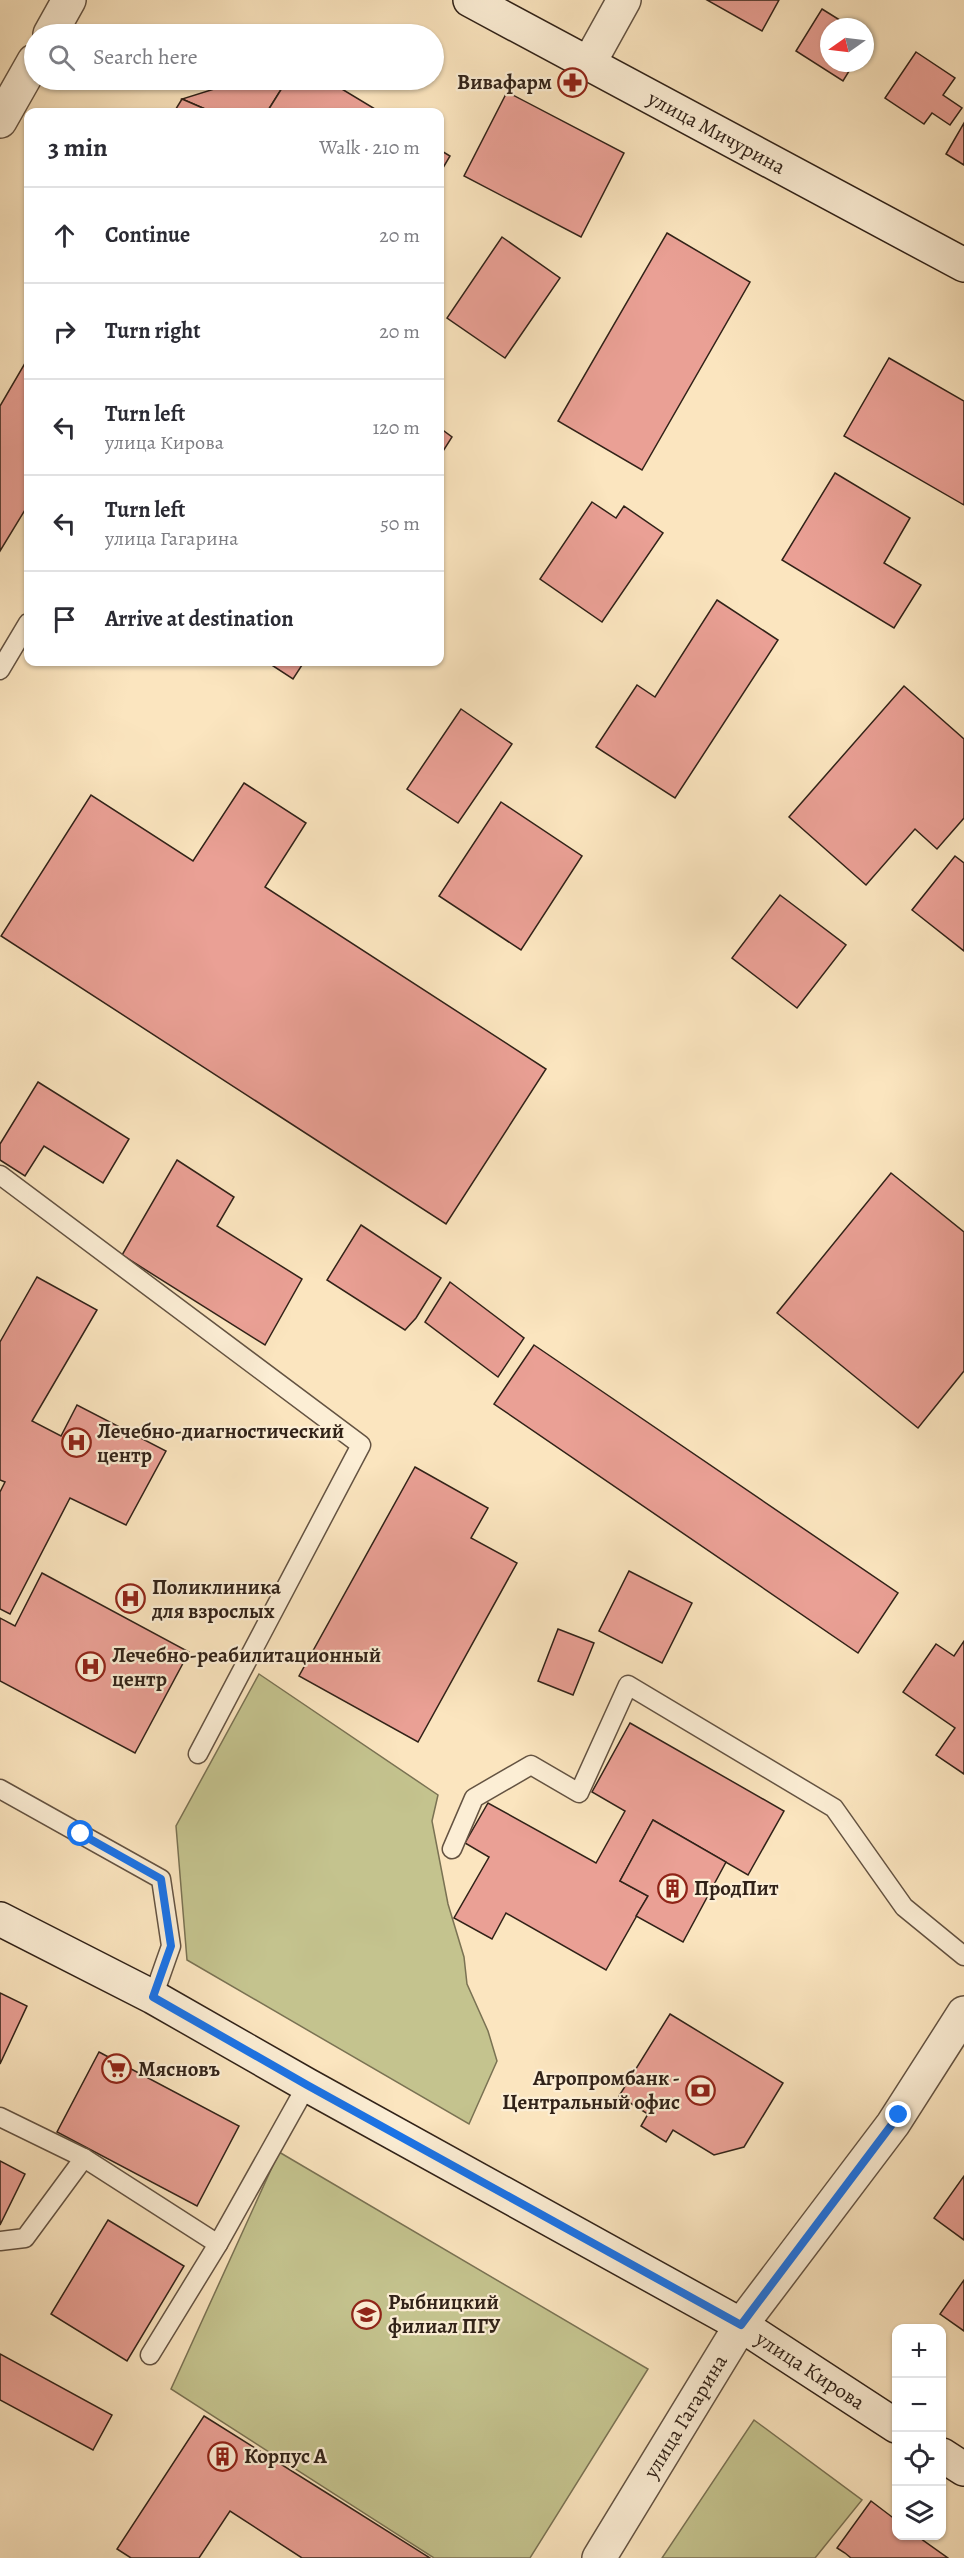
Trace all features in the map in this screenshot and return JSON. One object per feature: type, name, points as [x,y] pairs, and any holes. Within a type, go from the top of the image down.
[{"type":"street","points":[[56,24],[69,0]]},
{"type":"street","name":"улица Мичурина","points":[[470,0],[964,265]]},
{"type":"street","points":[[588,65],[624,0]]},
{"type":"street","points":[[0,121],[24,79]]},
{"type":"street","name":"улица Кирова","points":[[0,1919],[153,1997],[307,2085],[741,2325],[892,2423]]},
{"type":"street","name":"улица Гагарина","points":[[598,2558],[741,2325],[893,2124],[964,2013]]},
{"type":"street","points":[[946,2458],[964,2469]]},
{"type":"lane","points":[[0,670],[24,630]]},
{"type":"lane","points":[[0,1175],[361,1445],[198,1754]]},
{"type":"lane","points":[[452,1849],[474,1798],[531,1766],[579,1793],[628,1684],[834,1808],[904,1907],[964,1956]]},
{"type":"lane","points":[[0,1790],[161,1879],[171,1946],[153,1997]]},
{"type":"lane","points":[[150,2355],[218,2244],[307,2085]]},
{"type":"lane","points":[[0,2117],[84,2158],[218,2244]]},
{"type":"lane","points":[[0,2241],[25,2238],[84,2158]]},
{"type":"shaded area","points":[[259,1674],[438,1795],[432,1821],[448,1904],[464,1957],[467,1984],[488,2031],[497,2061],[469,2124],[187,1960],[176,1826]]},
{"type":"shaded area","name":"Рыбницкий филиал ПГУ","points":[[279,2152],[648,2369],[530,2558],[434,2558],[171,2389]]},
{"type":"shaded area","points":[[754,2420],[862,2500],[815,2558],[662,2558]]},
{"type":"building","points":[[707,0],[779,0],[762,31]]},
{"type":"building","points":[[822,9],[836,18],[820,18],[820,66],[796,51]]},
{"type":"building","points":[[916,52],[955,78],[943,95],[962,108],[950,125],[932,113],[924,124],[885,98]]},
{"type":"building","points":[[829,72],[848,72],[843,81]]},
{"type":"building","points":[[211,90],[281,90],[270,108],[203,108],[182,99]]},
{"type":"building","points":[[281,90],[344,90],[373,108],[270,108]]},
{"type":"building","points":[[507,92],[624,153],[581,237],[464,176]]},
{"type":"building","points":[[182,99],[203,108],[176,108]]},
{"type":"building","points":[[964,123],[964,165],[946,154]]},
{"type":"building","points":[[444,152],[450,156],[444,166]]},
{"type":"building","points":[[667,233],[750,282],[642,470],[558,421]]},
{"type":"building","points":[[502,237],[560,278],[505,358],[447,318]]},
{"type":"building","points":[[889,358],[964,401],[964,505],[844,436]]},
{"type":"building","points":[[24,365],[24,512],[0,551],[0,406]]},
{"type":"building","points":[[444,431],[452,437],[444,450]]},
{"type":"building","points":[[835,473],[910,518],[884,563],[921,585],[894,628],[782,560]]},
{"type":"building","points":[[592,502],[616,518],[624,506],[663,533],[602,622],[540,579]]},
{"type":"building","points":[[717,600],[778,640],[675,798],[596,747],[637,685],[655,697]]},
{"type":"building","points":[[273,666],[301,666],[293,679]]},
{"type":"building","points":[[904,686],[964,739],[964,818],[937,849],[915,829],[866,885],[789,817]]},
{"type":"building","points":[[461,709],[512,744],[458,823],[407,789]]},
{"type":"building","points":[[244,783],[306,823],[265,887],[546,1069],[446,1224],[1,936],[91,795],[193,861]]},
{"type":"building","points":[[501,802],[582,856],[521,950],[439,896]]},
{"type":"building","points":[[955,856],[964,863],[964,951],[912,910]]},
{"type":"building","points":[[780,895],[846,945],[797,1008],[732,958]]},
{"type":"building","points":[[38,1082],[129,1139],[103,1183],[44,1146],[25,1176],[0,1160],[0,1144]]},
{"type":"building","points":[[177,1160],[234,1197],[217,1226],[302,1279],[265,1345],[122,1255]]},
{"type":"building","points":[[891,1173],[964,1232],[964,1371],[918,1428],[777,1313]]},
{"type":"building","points":[[361,1225],[441,1278],[416,1318],[405,1330],[327,1280]]},
{"type":"building","name":"Лечебно-диагностический центр","points":[[37,1277],[97,1310],[32,1421],[61,1436],[77,1405],[166,1451],[126,1525],[70,1498],[10,1614],[0,1609],[0,1492],[5,1482],[0,1480],[0,1342]]},
{"type":"building","points":[[450,1282],[524,1338],[498,1377],[425,1322]]},
{"type":"building","points":[[534,1345],[898,1593],[858,1653],[494,1404]]},
{"type":"building","points":[[415,1467],[488,1508],[471,1538],[517,1563],[418,1742],[299,1676]]},
{"type":"building","points":[[629,1571],[692,1603],[662,1663],[599,1631]]},
{"type":"building","name":"Лечебно-реабилитационный центр","points":[[42,1573],[189,1652],[135,1753],[0,1681],[0,1618],[15,1626]]},
{"type":"building","points":[[558,1629],[594,1643],[573,1695],[538,1681]]},
{"type":"building","points":[[964,1641],[964,1774],[936,1755],[955,1728],[903,1692],[936,1644],[954,1656]]},
{"type":"building","points":[[630,1723],[784,1811],[748,1875],[653,1820],[620,1881],[648,1896],[606,1970],[506,1913],[492,1939],[454,1918],[489,1857],[465,1843],[488,1803],[596,1863],[625,1811],[592,1792]]},
{"type":"building","name":"ПродПит","points":[[653,1820],[726,1862],[683,1942],[636,1916],[648,1896],[620,1881]]},
{"type":"building","points":[[0,1993],[27,2006],[0,2064]]},
{"type":"building","name":"Агропромбанк - Центральный офис","points":[[670,2014],[783,2083],[744,2147],[714,2155],[673,2130],[666,2142],[641,2126],[648,2114],[619,2096]]},
{"type":"building","points":[[99,2052],[239,2126],[197,2206],[57,2132]]},
{"type":"building","points":[[0,2161],[25,2174],[0,2225]]},
{"type":"building","points":[[964,2176],[964,2240],[934,2218]]},
{"type":"building","points":[[108,2220],[184,2266],[127,2361],[51,2314]]},
{"type":"building","points":[[964,2280],[964,2331],[940,2314]]},
{"type":"building","points":[[0,2354],[112,2415],[93,2450],[0,2400]]},
{"type":"building","name":"Корпус А","points":[[204,2416],[430,2558],[302,2558],[230,2511],[199,2558],[131,2558],[117,2549]]},
{"type":"building","points":[[871,2501],[892,2517],[892,2540],[923,2540],[948,2558],[851,2558],[837,2548]]},
{"type":"place","name":"Вивафарм","points":[[573,82]]},
{"type":"place","name":"Лечебно-диагностический центр","points":[[76,1443]]},
{"type":"place","name":"Поликлиника для взрослых","points":[[131,1599]]},
{"type":"place","name":"Лечебно-реабилитационный центр","points":[[91,1667]]},
{"type":"place","name":"ПродПит","points":[[673,1888]]},
{"type":"place","name":"Мясновъ","points":[[117,2069]]},
{"type":"place","name":"Агропромбанк - Центральный офис","points":[[701,2090]]},
{"type":"place","name":"Рыбницкий филиал ПГУ","points":[[367,2314]]},
{"type":"place","name":"Корпус А","points":[[223,2456]]},
{"type":"route","points":[[81,1834],[161,1879],[171,1946],[153,1997],[307,2085],[741,2325],[899,2115]]}]
